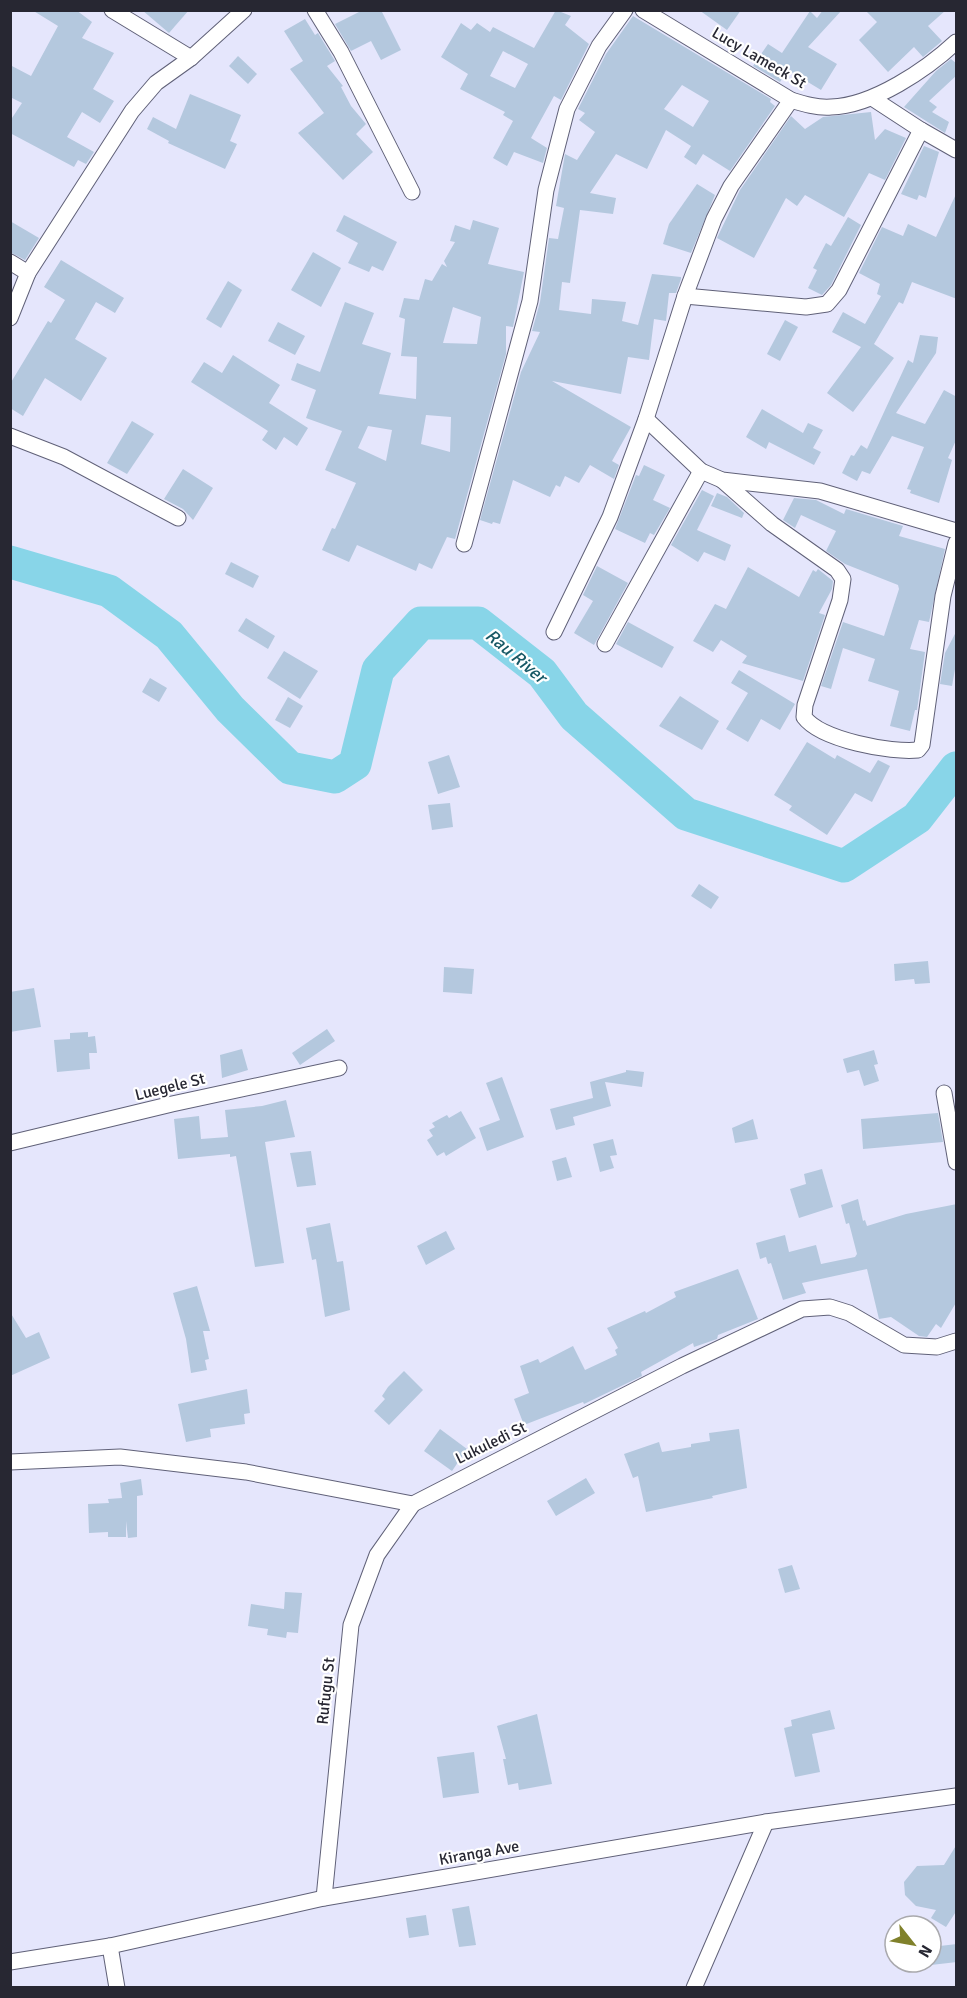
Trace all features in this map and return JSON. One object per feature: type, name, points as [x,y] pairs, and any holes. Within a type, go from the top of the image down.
[{"type":"street","points":[[112,10],[191,58]]},
{"type":"street","points":[[10,318],[28,273],[132,111],[156,83],[191,58],[244,10]]},
{"type":"street","points":[[315,10],[341,52],[412,192]]},
{"type":"street","points":[[464,544],[530,301],[546,189],[567,109],[599,46],[625,10]]},
{"type":"street","name":"Lucy Lameck St","points":[[643,10],[791,100],[808,106],[833,107],[872,98],[941,56],[957,42]]},
{"type":"street","points":[[872,98],[957,150]]},
{"type":"street","points":[[554,632],[610,517],[646,419],[685,296],[714,219],[731,186],[791,100]]},
{"type":"street","points":[[685,296],[806,307],[827,304],[839,290],[921,130]]},
{"type":"street","points":[[10,262],[28,273]]},
{"type":"street","points":[[646,419],[701,471],[722,480],[820,491],[957,531]]},
{"type":"street","points":[[10,436],[64,457],[178,518]]},
{"type":"street","points":[[605,644],[701,471]]},
{"type":"street","points":[[722,480],[772,524],[837,570],[843,579],[840,600],[805,705],[804,717],[808,723],[823,731],[874,747],[904,752],[918,750],[922,745],[943,596],[957,543]]},
{"type":"street","name":"Luegele St","points":[[10,1143],[172,1104],[339,1068]]},
{"type":"street","points":[[944,1093],[957,1162]]},
{"type":"street","name":"Lukuledi St","points":[[413,1504],[682,1366],[802,1309],[830,1307],[849,1313],[904,1345],[937,1347],[957,1341]]},
{"type":"street","points":[[10,1462],[120,1457],[246,1472],[413,1504]]},
{"type":"street","name":"Rufugu St","points":[[324,1898],[351,1625],[377,1555],[413,1504]]},
{"type":"street","name":"Kiranga Ave","points":[[10,1962],[110,1946],[324,1898],[766,1822],[957,1796]]},
{"type":"street","points":[[694,1988],[766,1822]]},
{"type":"street","points":[[110,1946],[117,1988]]},
{"type":"building","points":[[32,10],[76,10],[92,22],[82,38],[114,53],[93,89],[114,101],[100,123],[82,112],[67,137],[94,152],[86,164],[78,160],[74,167],[10,133],[10,121],[22,103],[10,97],[10,65],[31,76],[58,26]]},
{"type":"building","points":[[142,10],[189,10],[169,33]]},
{"type":"building","points":[[363,10],[381,10],[401,50],[381,60],[371,41],[351,51],[335,24]]},
{"type":"building","points":[[556,10],[571,16],[565,25],[589,44],[561,100],[554,96],[531,138],[547,148],[543,163],[514,152],[507,166],[493,158],[513,121],[503,115],[505,112],[460,89],[468,74],[441,57],[461,23],[471,30],[477,23],[490,32],[493,27],[534,48]],"holes":[[[503,51],[528,64],[515,88],[490,76]]]},
{"type":"building","points":[[699,10],[741,10],[727,30]]},
{"type":"building","points":[[823,10],[842,10],[808,47],[837,64],[821,90],[788,70],[780,82],[753,66],[768,44],[782,53],[810,11],[817,18]]},
{"type":"building","points":[[865,10],[946,10],[928,26],[942,41],[923,57],[914,47],[888,72],[859,40],[877,22]]},
{"type":"building","points":[[633,16],[771,99],[770,102],[775,106],[730,171],[703,154],[696,165],[684,157],[691,146],[666,130],[647,169],[616,154],[590,193],[616,198],[613,214],[580,210],[570,283],[562,282],[559,310],[591,314],[592,299],[626,302],[622,321],[638,325],[652,274],[681,277],[681,279],[676,293],[669,293],[666,321],[654,319],[649,360],[628,357],[621,394],[552,381],[631,427],[612,461],[619,465],[614,479],[590,465],[579,483],[565,476],[560,487],[556,485],[550,497],[513,480],[500,524],[493,522],[492,524],[480,520],[521,372],[540,332],[532,331],[540,302],[549,238],[558,239],[564,208],[556,206],[565,154],[577,160],[595,132],[579,120],[585,113],[578,109],[606,54]],"holes":[[[682,85],[709,101],[693,127],[664,109]]]},
{"type":"building","points":[[305,19],[315,35],[318,33],[335,61],[327,66],[343,86],[341,87],[351,106],[366,124],[356,134],[373,152],[343,180],[298,133],[324,113],[290,69],[303,61],[284,31]]},
{"type":"building","points":[[238,56],[257,74],[248,84],[229,66]]},
{"type":"building","points":[[951,59],[957,64],[957,75],[929,101],[937,107],[932,112],[949,122],[945,133],[904,107],[936,71]]},
{"type":"building","points":[[190,94],[241,115],[230,141],[237,144],[225,169],[168,143],[169,141],[147,129],[153,117],[176,129]]},
{"type":"building","points":[[871,112],[875,140],[885,129],[906,138],[885,180],[869,173],[844,217],[805,195],[797,206],[786,198],[754,258],[717,238],[740,190],[791,116],[805,129],[823,117]]},
{"type":"building","points":[[924,146],[939,152],[926,198],[919,195],[917,200],[901,194]]},
{"type":"building","points":[[697,184],[715,195],[691,253],[663,244],[669,224]]},
{"type":"building","points":[[957,192],[957,299],[912,282],[903,304],[899,302],[874,344],[894,358],[853,412],[827,393],[861,347],[832,332],[843,312],[865,324],[881,296],[877,294],[880,284],[859,273],[882,227],[903,236],[908,224],[936,237]]},
{"type":"building","points":[[344,215],[397,242],[383,271],[372,266],[369,272],[348,263],[358,243],[336,231]]},
{"type":"building","points":[[848,217],[861,225],[831,285],[822,295],[808,288],[817,270],[813,268],[826,243],[831,246]]},
{"type":"building","points":[[473,220],[499,228],[488,264],[524,272],[513,327],[506,326],[506,354],[455,539],[447,537],[432,569],[419,563],[416,571],[357,545],[349,562],[322,550],[332,528],[335,529],[356,483],[325,470],[342,431],[306,418],[316,390],[291,380],[297,363],[320,372],[345,302],[374,313],[362,344],[391,353],[379,394],[416,399],[417,357],[401,356],[405,319],[399,317],[404,298],[419,300],[425,279],[432,281],[442,264],[447,267],[444,261],[455,242],[450,241],[455,225],[470,230]],"holes":[[[453,307],[481,317],[477,344],[443,343]],[[426,415],[451,417],[450,452],[421,444]],[[368,426],[392,430],[386,461],[358,448]]]},
{"type":"building","points":[[10,221],[39,238],[25,260],[10,252]]},
{"type":"building","points":[[313,252],[341,268],[321,307],[291,290]]},
{"type":"building","points":[[61,260],[124,298],[115,313],[96,302],[75,339],[107,358],[81,401],[45,378],[23,416],[10,408],[10,384],[48,321],[51,323],[65,300],[44,287]]},
{"type":"building","points":[[228,281],[242,290],[221,328],[206,319]]},
{"type":"building","points":[[785,320],[798,327],[780,361],[767,354]]},
{"type":"building","points":[[278,322],[305,336],[295,355],[268,341]]},
{"type":"building","points":[[920,335],[938,337],[936,353],[896,413],[925,424],[944,390],[957,397],[957,438],[948,458],[952,460],[939,503],[910,493],[911,490],[907,489],[924,447],[892,436],[870,474],[862,471],[857,481],[842,473],[851,455],[854,456],[861,445],[867,449],[908,360],[913,363]]},
{"type":"building","points":[[233,355],[280,385],[269,403],[308,428],[297,446],[284,437],[276,450],[262,440],[268,431],[191,382],[204,362],[222,373]]},
{"type":"building","points":[[762,409],[803,433],[808,423],[823,430],[813,448],[821,452],[814,465],[769,442],[766,449],[746,437]]},
{"type":"building","points":[[132,421],[154,434],[127,474],[107,463]]},
{"type":"building","points":[[644,465],[665,475],[653,500],[670,508],[654,535],[650,533],[645,543],[615,529],[636,475],[639,476]]},
{"type":"building","points":[[183,469],[213,488],[193,520],[183,509],[164,499]]},
{"type":"building","points":[[702,490],[714,496],[697,530],[731,545],[725,561],[704,552],[698,562],[671,545]]},
{"type":"building","points":[[717,493],[727,497],[744,513],[742,518],[711,506]]},
{"type":"building","points":[[794,498],[816,500],[844,514],[846,509],[903,526],[899,536],[945,549],[929,622],[919,620],[910,649],[925,652],[917,710],[915,710],[910,731],[890,726],[899,691],[868,681],[875,659],[843,648],[831,689],[821,686],[843,622],[884,636],[899,589],[898,585],[845,564],[826,551],[836,531],[801,515],[795,528],[783,520]]},
{"type":"building","points":[[231,562],[259,576],[253,588],[225,574]]},
{"type":"building","points":[[597,566],[628,583],[594,645],[574,633],[593,601],[583,595]]},
{"type":"building","points":[[748,567],[799,597],[813,570],[816,572],[818,569],[833,581],[832,589],[819,613],[825,615],[803,681],[742,663],[747,656],[721,640],[713,652],[693,641],[715,604],[726,609]]},
{"type":"building","points":[[246,618],[275,636],[268,649],[238,631]]},
{"type":"building","points":[[628,622],[674,647],[662,668],[616,644]]},
{"type":"building","points":[[957,630],[957,658],[952,686],[940,684],[945,653]]},
{"type":"building","points":[[284,651],[318,671],[300,699],[267,678]]},
{"type":"building","points":[[739,670],[795,704],[780,730],[761,719],[748,742],[726,729],[748,693],[731,683]]},
{"type":"building","points":[[150,678],[167,688],[159,702],[142,692]]},
{"type":"building","points":[[680,696],[719,721],[702,750],[659,726]]},
{"type":"building","points":[[288,697],[303,706],[290,728],[275,720]]},
{"type":"building","points":[[807,742],[835,759],[837,755],[870,773],[878,760],[890,766],[872,802],[855,793],[827,835],[789,810],[792,806],[774,795]]},
{"type":"building","points":[[449,755],[460,787],[438,794],[428,762]]},
{"type":"building","points":[[450,803],[453,827],[432,830],[428,805]]},
{"type":"building","points":[[699,884],[719,897],[711,909],[691,896]]},
{"type":"building","points":[[928,961],[930,983],[915,984],[914,979],[895,981],[894,964]]},
{"type":"building","points":[[444,967],[474,969],[472,994],[443,992]]},
{"type":"building","points":[[34,988],[41,1027],[10,1032],[10,992]]},
{"type":"building","points":[[327,1029],[335,1041],[300,1065],[292,1053]]},
{"type":"building","points":[[88,1032],[88,1037],[95,1036],[97,1053],[89,1053],[90,1069],[57,1072],[54,1040],[70,1039],[70,1033]]},
{"type":"building","points":[[242,1049],[248,1070],[222,1078],[220,1055]]},
{"type":"building","points":[[874,1050],[878,1064],[874,1065],[879,1081],[864,1086],[859,1070],[847,1073],[843,1059]]},
{"type":"building","points":[[626,1070],[644,1072],[642,1087],[605,1082],[611,1106],[573,1117],[575,1125],[556,1130],[550,1109],[593,1098],[590,1082],[626,1072]]},
{"type":"building","points":[[502,1077],[524,1137],[487,1151],[479,1128],[500,1120],[486,1083]]},
{"type":"building","points":[[286,1100],[295,1137],[265,1142],[284,1263],[255,1267],[236,1156],[230,1157],[230,1154],[178,1159],[174,1119],[199,1116],[201,1139],[228,1137],[225,1110],[262,1106]]},
{"type":"building","points":[[461,1111],[476,1138],[446,1156],[444,1152],[437,1156],[427,1140],[433,1136],[429,1130],[435,1127],[432,1123],[447,1115],[449,1118]]},
{"type":"building","points":[[938,1113],[943,1142],[863,1149],[861,1119]]},
{"type":"building","points":[[753,1119],[758,1139],[735,1143],[732,1128]]},
{"type":"building","points":[[613,1139],[617,1155],[610,1156],[614,1168],[600,1172],[593,1144]]},
{"type":"building","points":[[311,1151],[316,1185],[297,1187],[290,1153]]},
{"type":"building","points":[[566,1157],[572,1177],[557,1181],[552,1161]]},
{"type":"building","points":[[822,1169],[833,1207],[799,1218],[790,1189],[806,1184],[804,1174]]},
{"type":"building","points":[[858,1199],[863,1221],[865,1220],[867,1226],[906,1214],[957,1204],[957,1301],[941,1328],[936,1324],[927,1337],[919,1336],[891,1317],[879,1319],[867,1269],[802,1283],[806,1293],[783,1300],[771,1263],[768,1264],[766,1257],[760,1259],[756,1243],[785,1235],[789,1252],[816,1245],[821,1264],[855,1257],[857,1254],[849,1223],[846,1224],[841,1205]]},
{"type":"building","points":[[330,1223],[337,1262],[343,1261],[350,1310],[325,1317],[316,1259],[312,1260],[306,1228]]},
{"type":"building","points":[[446,1231],[455,1249],[426,1265],[417,1246]]},
{"type":"building","points":[[738,1269],[758,1319],[718,1335],[717,1339],[694,1347],[693,1343],[641,1372],[642,1376],[584,1404],[583,1402],[524,1425],[514,1399],[529,1393],[520,1366],[538,1359],[540,1363],[573,1346],[585,1370],[617,1355],[615,1350],[618,1348],[607,1328],[645,1311],[646,1313],[676,1297],[674,1292]]},
{"type":"building","points":[[197,1286],[210,1331],[203,1331],[209,1359],[205,1360],[207,1370],[191,1373],[186,1339],[173,1293]]},
{"type":"building","points":[[10,1312],[26,1338],[39,1332],[50,1358],[10,1376]]},
{"type":"building","points":[[404,1371],[423,1390],[389,1425],[374,1411],[385,1399],[382,1396],[388,1387]]},
{"type":"building","points":[[247,1389],[250,1413],[244,1414],[245,1424],[210,1429],[211,1437],[186,1442],[178,1404]]},
{"type":"building","points":[[440,1429],[467,1449],[452,1471],[424,1451]]},
{"type":"building","points":[[739,1429],[747,1488],[712,1496],[713,1498],[646,1512],[638,1476],[633,1478],[624,1454],[659,1442],[662,1452],[691,1447],[691,1444],[710,1441],[709,1433]]},
{"type":"building","points":[[586,1478],[595,1493],[556,1516],[547,1501]]},
{"type":"building","points":[[141,1479],[143,1495],[137,1496],[137,1537],[128,1538],[126,1521],[126,1537],[108,1537],[108,1532],[89,1533],[88,1504],[109,1503],[108,1499],[122,1498],[120,1483]]},
{"type":"building","points":[[792,1565],[800,1589],[785,1593],[778,1569]]},
{"type":"building","points":[[285,1592],[302,1593],[298,1633],[287,1632],[286,1638],[267,1635],[268,1629],[248,1626],[251,1604],[284,1609]]},
{"type":"building","points":[[830,1710],[835,1729],[812,1734],[820,1772],[795,1777],[784,1728],[792,1726],[791,1720]]},
{"type":"building","points":[[537,1714],[552,1784],[519,1790],[518,1783],[508,1785],[503,1759],[506,1759],[497,1726]]},
{"type":"building","points":[[474,1752],[479,1793],[443,1798],[437,1757]]},
{"type":"building","points":[[957,1844],[957,1910],[946,1927],[943,1925],[943,1914],[934,1914],[936,1910],[916,1906],[905,1895],[904,1882],[917,1866],[944,1865]]},
{"type":"building","points":[[469,1906],[476,1945],[459,1947],[452,1909]]},
{"type":"building","points":[[426,1915],[429,1935],[409,1938],[406,1918]]},
{"type":"building","points":[[957,1944],[957,1962],[943,1964],[943,1946]]},
{"type":"waterway","name":"Rau River","points":[[10,562],[109,591],[169,635],[230,709],[290,768],[335,777],[355,764],[378,670],[421,623],[478,623],[542,673],[574,716],[686,814],[844,866],[917,818],[956,768]]}]
